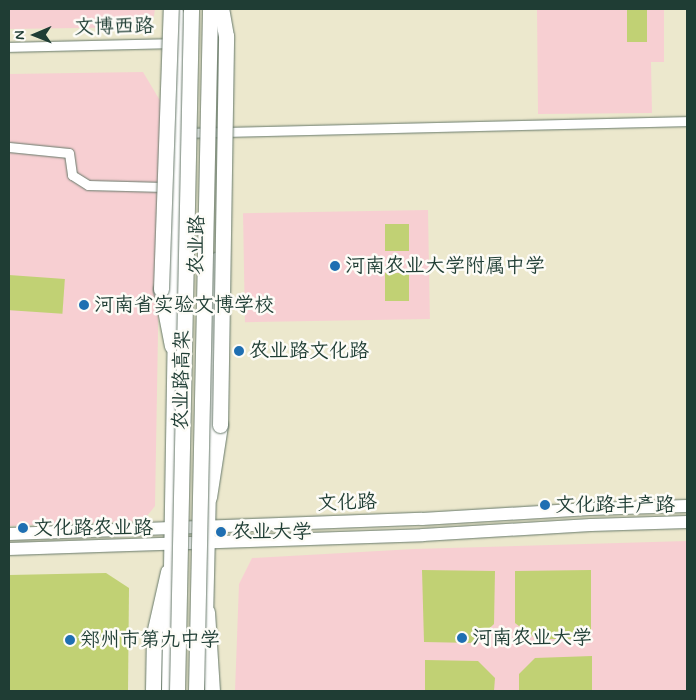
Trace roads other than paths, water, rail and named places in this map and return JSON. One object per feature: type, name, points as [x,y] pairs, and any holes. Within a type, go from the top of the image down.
[{"type":"highway","points":[[171,9],[161,289],[172,346]]},
{"type":"highway","name":"农业路高架","points":[[177,691],[192,9]]},
{"type":"highway","name":"农业路高架","points":[[196,691],[210,9]]},
{"type":"highway","points":[[210,498],[220,425],[226,36],[221,9]]},
{"type":"highway","points":[[153,691],[154,634],[168,572]]},
{"type":"highway","points":[[207,612],[213,684]]},
{"type":"main road","name":"文化路","points":[[9,534],[687,506]]},
{"type":"main road","name":"文化路","points":[[9,550],[687,522]]},
{"type":"street","name":"农业路","points":[[166,691],[178,9]]},
{"type":"street","name":"农业路","points":[[205,691],[221,9]]},
{"type":"street","name":"文博西路","points":[[9,47],[220,42]]},
{"type":"street","points":[[176,133],[687,121]]},
{"type":"street","points":[[9,147],[69,153],[72,175],[88,185],[164,187]]},
{"type":"place","name":"河南农业大学附属中学","points":[[335,266]]},
{"type":"place","name":"河南省实验文博学校","points":[[84,305]]},
{"type":"place","name":"农业路文化路","points":[[239,351]]},
{"type":"place","name":"文化路丰产路","points":[[545,505]]},
{"type":"place","name":"文化路农业路","points":[[23,528]]},
{"type":"place","name":"农业大学","points":[[221,532]]},
{"type":"place","name":"河南农业大学","points":[[462,638]]},
{"type":"place","name":"郑州市第九中学","points":[[70,640]]}]
